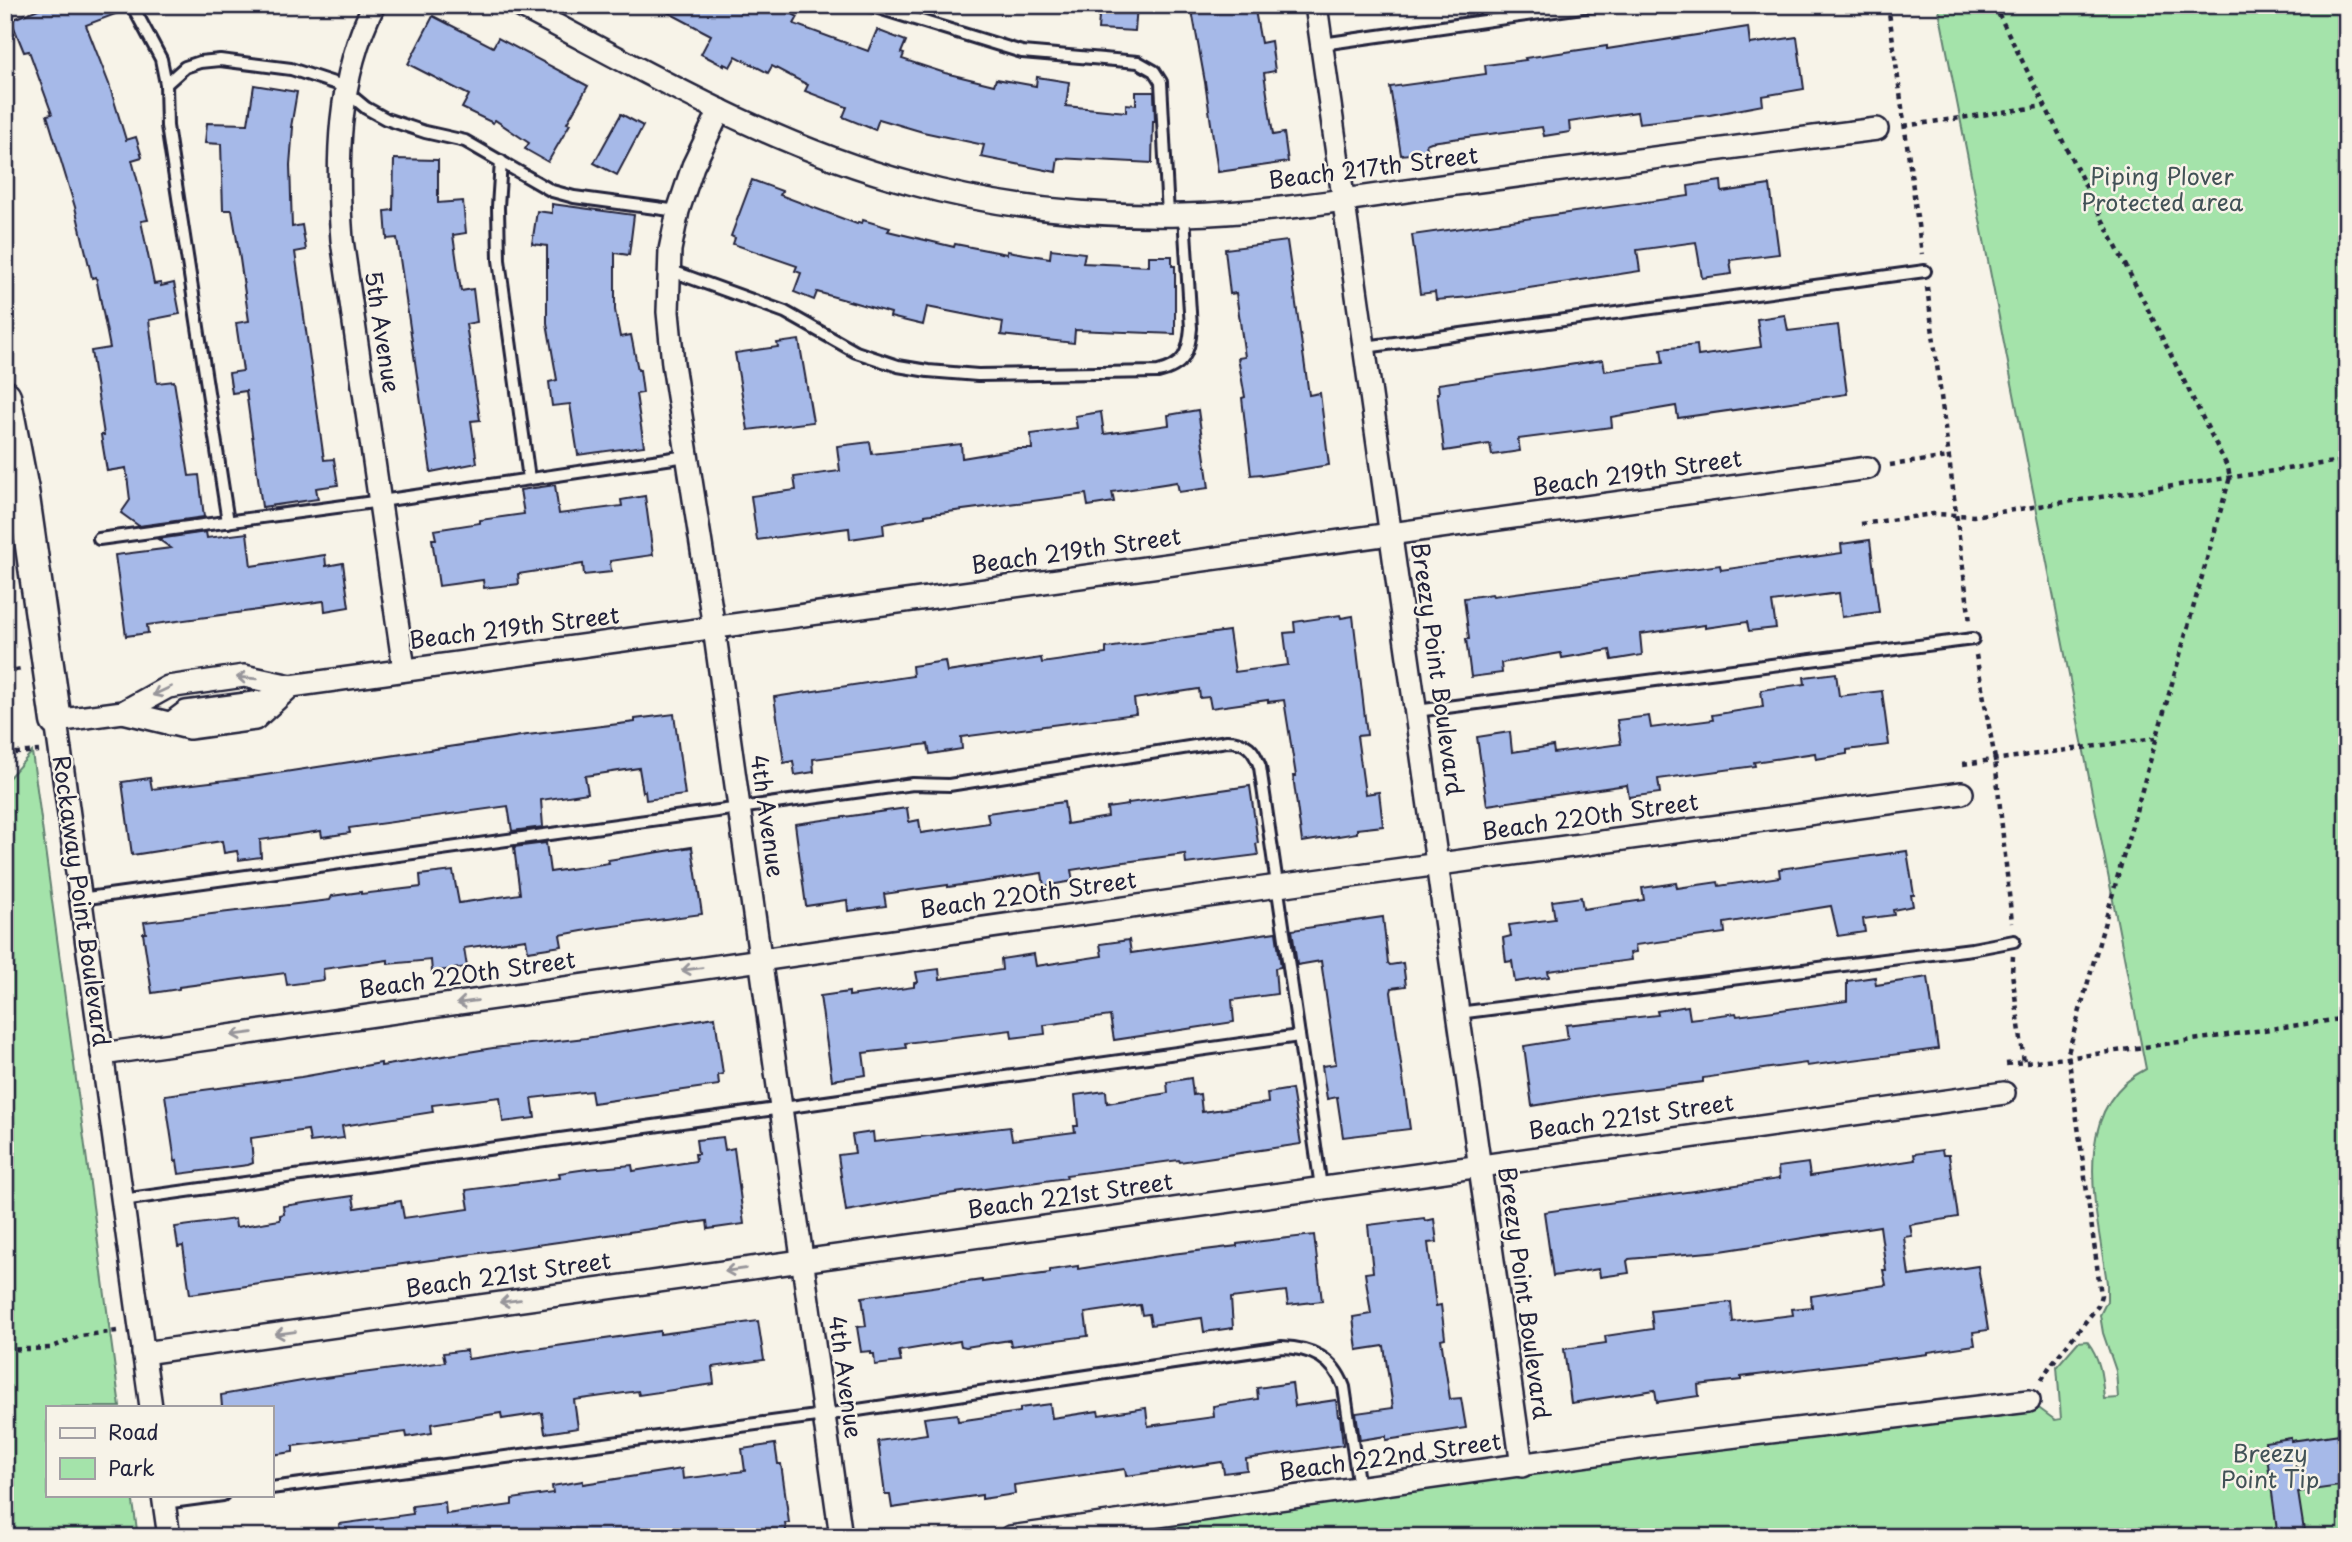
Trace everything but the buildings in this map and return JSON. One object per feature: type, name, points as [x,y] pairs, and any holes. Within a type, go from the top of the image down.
[{"type":"street","name":"5th Avenue","points":[[374,5],[358,44],[346,92],[339,152],[338,192],[342,240],[404,669]]},
{"type":"street","name":"Beach 217th Street","points":[[518,5],[720,110],[824,157],[913,184],[1030,206],[1100,213],[1176,215],[1344,199],[1877,129]]},
{"type":"street","name":"Breezy Point Boulevard","points":[[1316,5],[1522,1465]]},
{"type":"street","name":"4th Avenue","points":[[720,110],[693,166],[678,211],[668,270],[670,337],[740,808],[841,1537]]},
{"type":"street","name":"Rockaway Point Boulevard","points":[[5,396],[23,490],[151,1406]]},
{"type":"street","name":"Beach 219th Street","points":[[123,712],[189,728],[255,719],[283,693],[404,669],[1868,468]]},
{"type":"street","name":"Beach 219th Street","points":[[58,735],[123,712],[168,687],[244,676],[283,693]]},
{"type":"street","name":"Beach 220th Street","points":[[102,1054],[1278,886],[1962,793]]},
{"type":"street","name":"Beach 221st Street","points":[[142,1353],[2004,1093]]},
{"type":"street","name":"Beach 222nd Street","points":[[1010,1537],[1666,1445],[2029,1401]]},
{"type":"street","points":[[164,1499],[169,1537]]},
{"type":"lane","points":[[132,5],[161,59],[166,84],[167,126],[228,522]]},
{"type":"lane","points":[[668,270],[785,312],[856,352],[898,366],[978,375],[1158,372],[1170,369],[1180,362],[1186,354],[1191,328],[1161,82],[1154,71],[1138,62],[1022,52],[869,5]]},
{"type":"lane","points":[[1322,44],[1597,5]]},
{"type":"lane","points":[[166,84],[185,67],[200,62],[220,60],[291,69],[337,84],[366,108],[386,119],[465,141],[552,191],[574,197],[678,211]]},
{"type":"lane","points":[[500,161],[499,260],[529,479]]},
{"type":"lane","points":[[1365,347],[1925,271]]},
{"type":"lane","points":[[99,539],[687,456]]},
{"type":"lane","points":[[1416,711],[1973,639]]},
{"type":"lane","points":[[80,899],[913,784],[949,785],[1237,741],[1247,745],[1255,753],[1260,767],[1321,1187]]},
{"type":"lane","points":[[1458,1013],[1972,949],[2014,941]]},
{"type":"lane","points":[[122,1200],[1299,1036]]},
{"type":"lane","points":[[273,1488],[824,1415],[1282,1347],[1308,1350],[1322,1357],[1339,1374],[1344,1387],[1359,1488]]},
{"type":"lane","points":[[164,1499],[208,1496]]},
{"type":"path","points":[[1888,5],[1973,639],[1995,759],[2014,941],[2012,973],[2024,1062]]},
{"type":"path","points":[[1994,5],[2228,468],[2230,477],[2067,1058],[2101,1295],[2098,1306],[2050,1366]]},
{"type":"path","points":[[1877,129],[2045,106]]},
{"type":"path","points":[[1868,468],[1949,457]]},
{"type":"path","points":[[1861,524],[1933,514],[1973,516],[2347,460]]},
{"type":"path","points":[[5,671],[29,668]]},
{"type":"path","points":[[5,754],[58,735]]},
{"type":"path","points":[[1963,764],[2156,738]]},
{"type":"path","points":[[2006,1064],[2067,1058],[2347,1018]]},
{"type":"path","points":[[5,1350],[50,1348],[80,1336],[121,1331]]},
{"type":"green space","name":"Piping Plover Protected area","points":[[1938,5],[2347,5],[2347,1537],[1035,1537],[2029,1401],[2055,1420],[2061,1419],[2057,1366],[2078,1342],[2087,1341],[2098,1361],[2104,1399],[2118,1398],[2116,1371],[2100,1315],[2107,1301],[2107,1283],[2094,1195],[2093,1164],[2096,1136],[2105,1109],[2121,1087],[2146,1069]]},
{"type":"green space","points":[[32,752],[120,1406],[46,1406],[46,1496],[132,1496],[138,1537],[5,1537],[5,782]]},
{"type":"park label","name":"Breezy Point Tip","points":[[2270,1467]]}]
